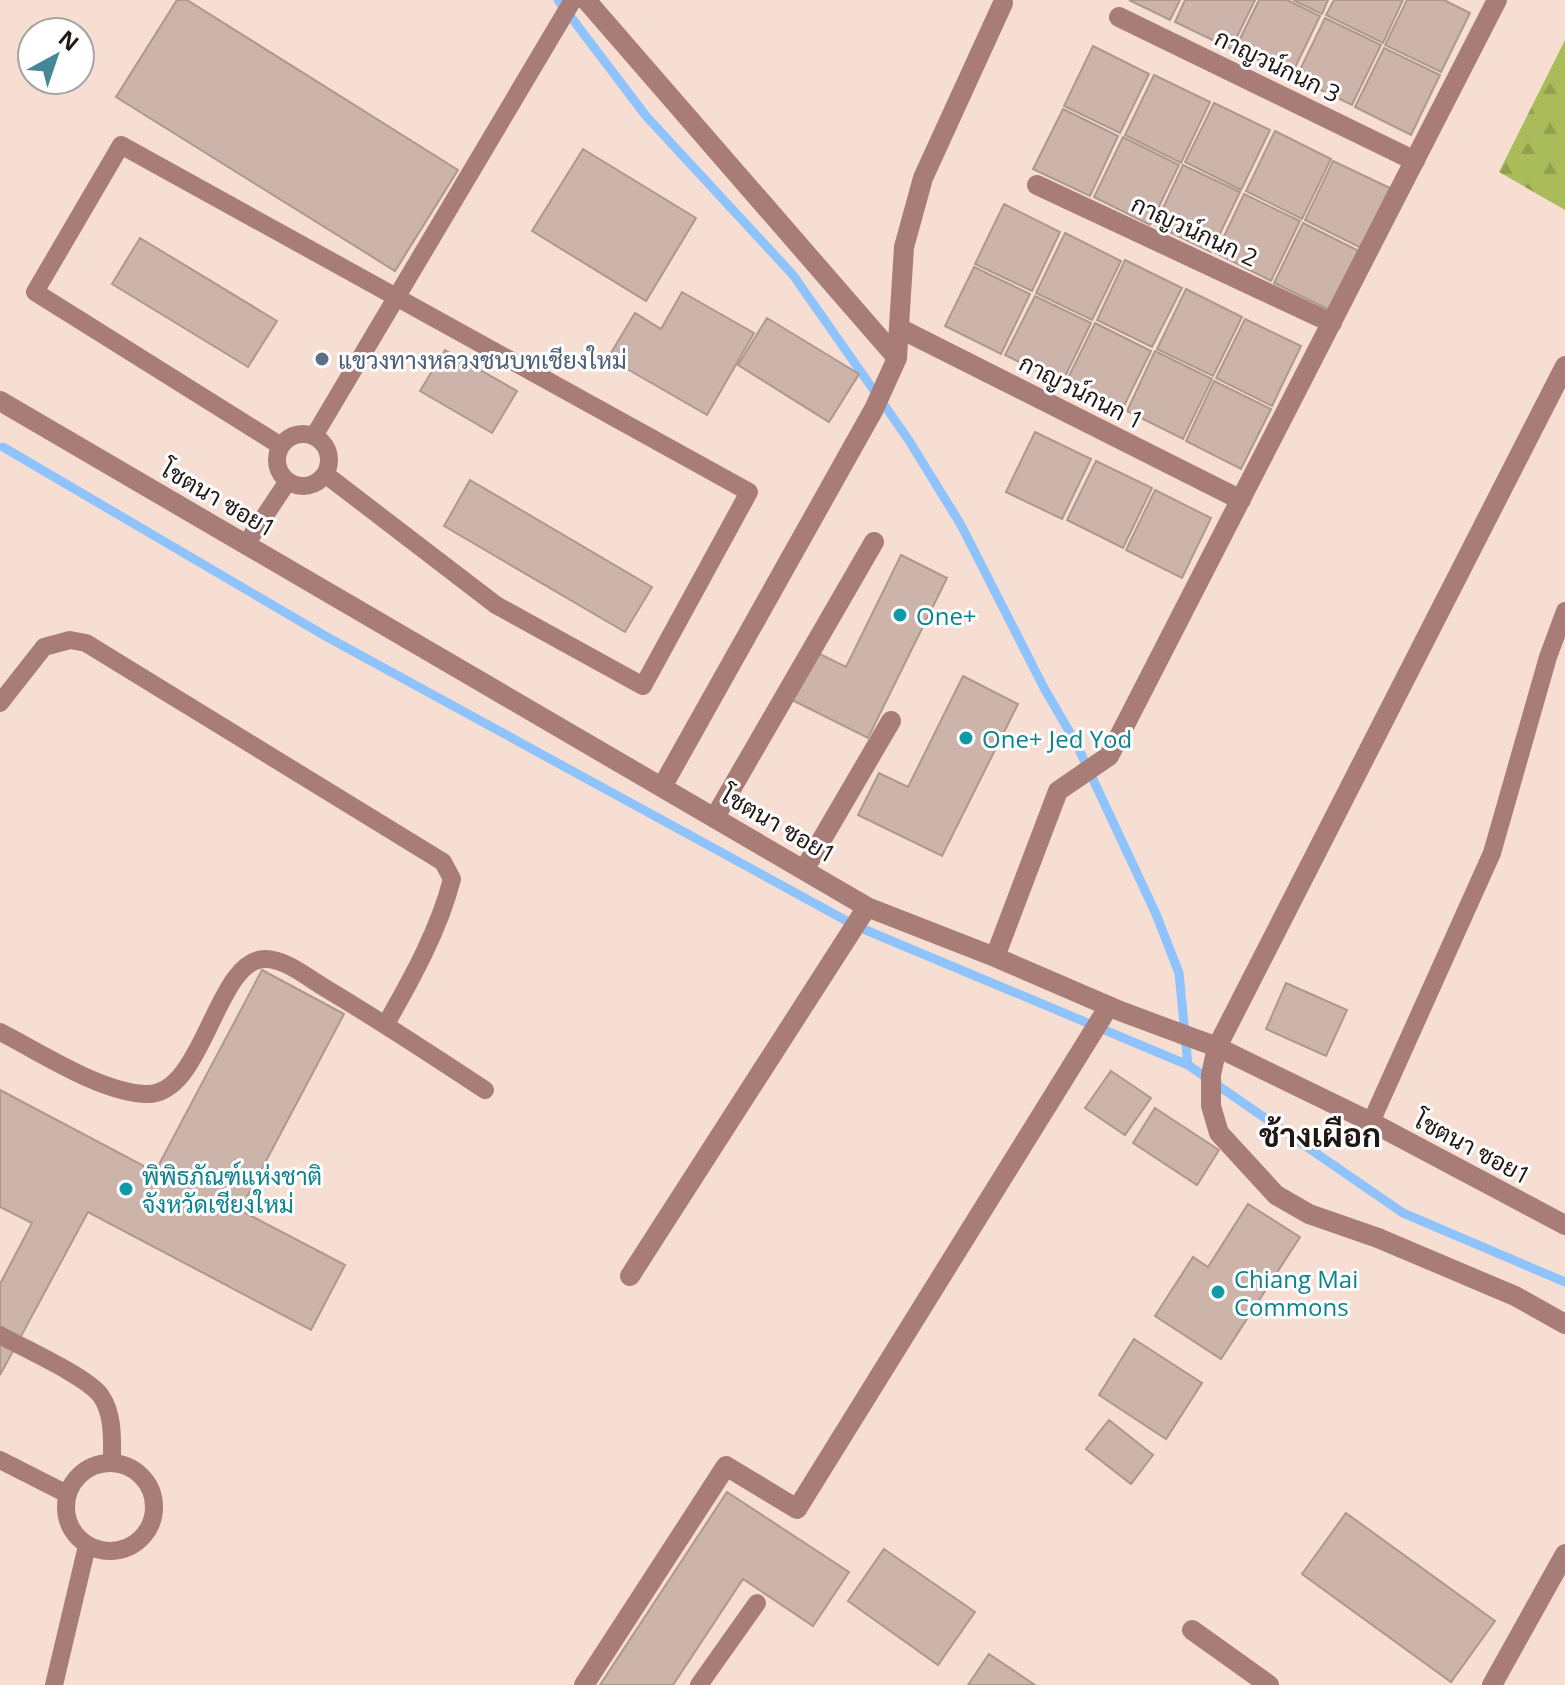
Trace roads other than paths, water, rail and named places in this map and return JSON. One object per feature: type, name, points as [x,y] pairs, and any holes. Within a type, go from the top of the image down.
[{"type":"street","points":[[586,0],[897,358]]},
{"type":"street","points":[[995,957],[1058,791],[1109,756],[1497,0]]},
{"type":"street","points":[[662,787],[874,409],[897,358],[904,247],[923,178],[1001,1]]},
{"type":"street","name":"กาญวน์กนก 3","points":[[1119,17],[1415,161]]},
{"type":"street","name":"กาญวน์กนก 2","points":[[1037,185],[1332,323]]},
{"type":"street","name":"กาญวน์กนก 1","points":[[899,328],[1241,500]]},
{"type":"street","points":[[1565,366],[1217,1047],[1211,1075],[1211,1106],[1219,1133],[1276,1195],[1309,1214],[1378,1238],[1515,1296],[1565,1324]]},
{"type":"street","name":"โชตนา ซอย1","points":[[0,401],[867,907],[1217,1047],[1371,1122],[1564,1223]]},
{"type":"street","points":[[715,817],[874,542]]},
{"type":"street","points":[[804,870],[891,721]]},
{"type":"street","points":[[630,1276],[867,907]]},
{"type":"street","points":[[584,1685],[726,1466],[797,1509],[1109,1006]]},
{"type":"street","points":[[1492,1685],[1565,1554]]},
{"type":"street","points":[[1192,1630],[1269,1685]]},
{"type":"lane","points":[[314,436],[573,0]]},
{"type":"lane","points":[[281,446],[35,292],[121,145],[749,492],[643,686],[496,605],[325,474]]},
{"type":"lane","points":[[291,436],[314,436],[326,449],[329,458],[325,474],[309,485],[300,486],[288,481],[278,467],[281,446],[291,436]]},
{"type":"lane","points":[[246,544],[288,481]]},
{"type":"lane","points":[[1371,1122],[1492,853],[1548,657],[1565,611]]},
{"type":"lane","points":[[0,703],[44,647],[70,640],[86,643],[443,862],[452,879],[447,900],[415,972],[386,1024]]},
{"type":"lane","points":[[0,1032],[96,1081],[149,1094],[163,1090],[176,1081],[190,1063],[226,993],[242,970],[257,960],[267,959],[286,965],[386,1024],[485,1090]]},
{"type":"lane","points":[[0,1335],[88,1384],[101,1396],[111,1422],[112,1463]]},
{"type":"lane","points":[[0,1460],[67,1494]]},
{"type":"lane","points":[[98,1464],[126,1466],[139,1474],[148,1485],[154,1513],[150,1527],[141,1539],[116,1552],[87,1546],[68,1523],[65,1509],[67,1494],[84,1470],[98,1464]]},
{"type":"lane","points":[[54,1685],[87,1546]]},
{"type":"lane","points":[[699,1685],[757,1603]]},
{"type":"waterway","points":[[558,0],[646,116],[793,275],[908,439],[961,525],[1044,688],[1076,743],[1156,914],[1179,973],[1188,1065]]},
{"type":"waterway","points":[[3,447],[327,637],[856,926],[1188,1065],[1403,1213],[1565,1282]]},
{"type":"place","name":"แขวงทางหลวงชนบทเชียงใหม่","points":[[322,359]]},
{"type":"place","name":"One+","points":[[900,615]]},
{"type":"place","name":"One+ Jed Yod","points":[[966,738]]},
{"type":"place","name":"พิพิธภัณฑ์แห่งชาติ จังหวัดเชียงใหม่","points":[[126,1189]]},
{"type":"place","name":"Chiang Mai Commons","points":[[1218,1292]]},
{"type":"district","name":"ช้างเผือก","points":[[1320,1134]]}]
